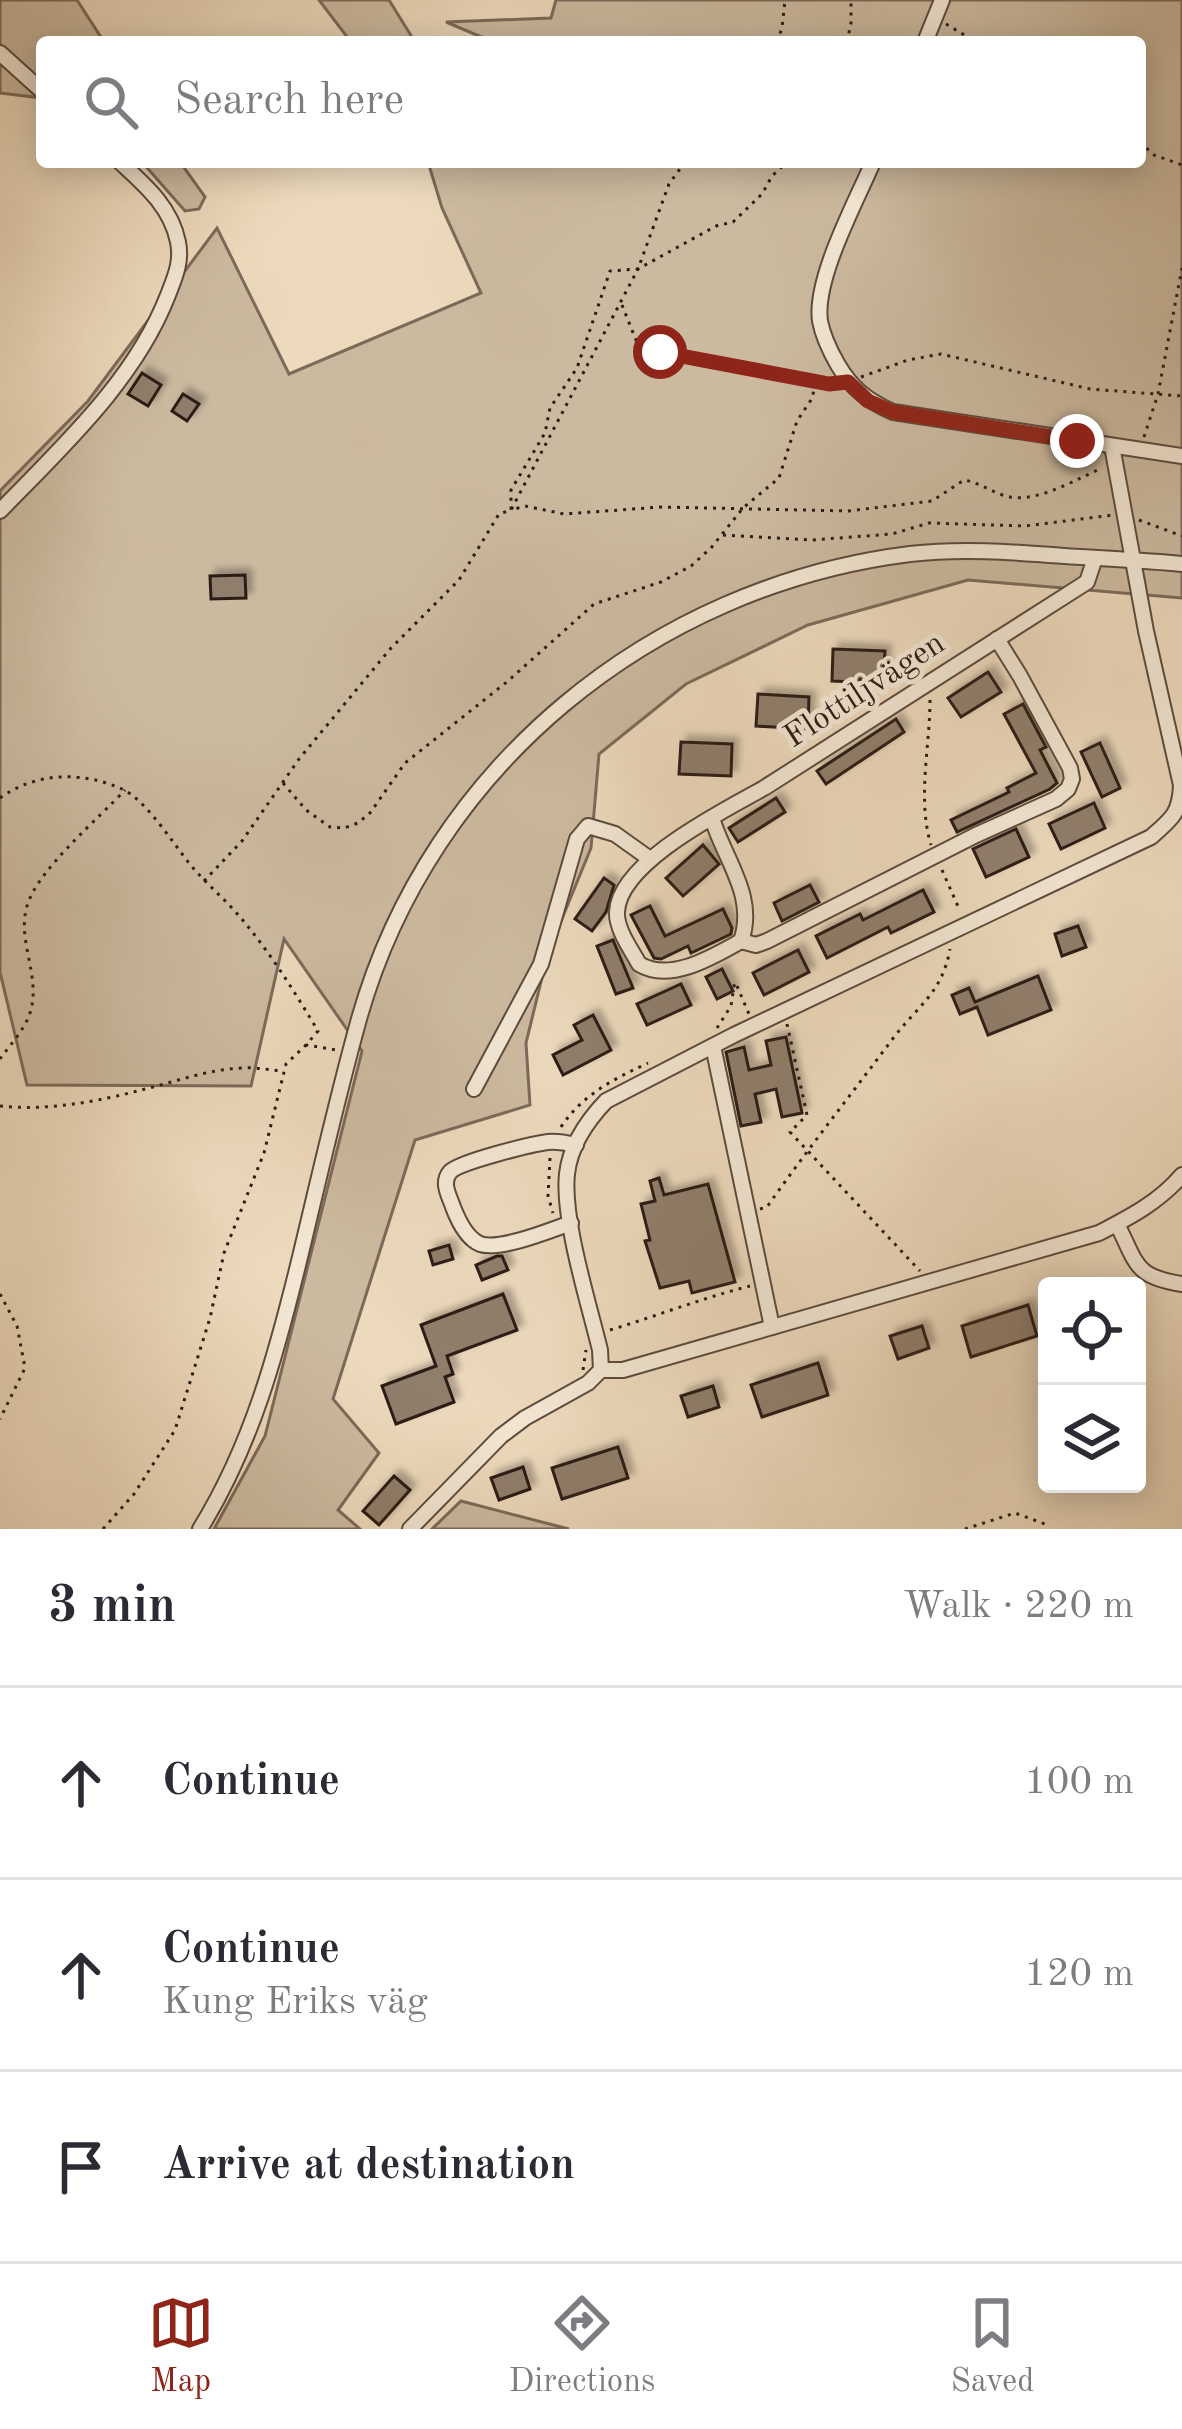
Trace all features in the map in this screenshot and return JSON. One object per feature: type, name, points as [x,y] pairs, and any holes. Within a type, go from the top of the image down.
[{"type":"street","points":[[927,36],[942,0]]},
{"type":"street","points":[[0,52],[36,85]]},
{"type":"street","points":[[0,511],[126,373],[155,328],[180,264],[172,224],[156,195],[127,168]]},
{"type":"street","points":[[870,168],[820,298],[827,346],[848,382],[868,401],[893,412],[1182,456]]},
{"type":"street","points":[[601,1370],[566,1193],[576,1144],[606,1101],[1151,837],[1181,806],[1181,784],[1146,631],[1112,446]]},
{"type":"street","points":[[200,1529],[229,1478],[260,1406],[349,1056],[386,943],[450,828],[542,723],[657,637],[738,599],[861,562],[987,550],[1182,564]]},
{"type":"street","name":"Flottiljvägen","points":[[650,859],[1087,582],[1095,558]]},
{"type":"street","points":[[474,1089],[541,964],[577,839],[588,826],[615,834],[650,859],[627,887],[616,916],[639,964],[658,971],[676,970],[741,941],[756,945],[767,941],[1056,800],[1072,779],[1064,757],[997,639]]},
{"type":"street","points":[[712,818],[743,896],[746,914],[741,941]]},
{"type":"street","points":[[713,1046],[772,1327]]},
{"type":"street","points":[[571,1223],[481,1244],[458,1221],[445,1185],[453,1168],[473,1161],[547,1142],[576,1144]]},
{"type":"street","points":[[410,1529],[502,1436],[588,1383],[601,1370],[623,1370],[1099,1233],[1140,1212],[1182,1175]]},
{"type":"street","points":[[1117,1224],[1142,1272],[1182,1284]]},
{"type":"path","points":[[779,36],[785,0]]},
{"type":"path","points":[[848,36],[851,0]]},
{"type":"path","points":[[1146,148],[1182,165]]},
{"type":"path","points":[[511,510],[622,304],[669,184],[681,168]]},
{"type":"path","points":[[511,510],[511,490],[545,433],[550,408],[577,368],[610,271],[638,269],[702,233],[733,222],[781,168]]},
{"type":"path","points":[[1139,450],[1158,394],[1182,268]]},
{"type":"path","points":[[622,304],[636,340],[660,352],[829,384],[940,354],[1090,388],[1182,396]]},
{"type":"path","points":[[282,782],[306,810],[330,827],[358,823],[405,763],[594,604],[661,582],[691,566],[743,508],[779,478],[814,381]]},
{"type":"path","points":[[204,881],[242,842],[282,782],[391,648],[459,580],[500,514],[525,506],[564,514],[635,507],[848,511],[932,501],[964,480],[1009,497],[1028,496],[1069,485],[1114,463]]},
{"type":"path","points":[[721,535],[812,540],[892,534],[928,523],[1025,526],[1125,515],[1182,536]]},
{"type":"path","points":[[928,684],[925,826],[961,912]]},
{"type":"path","points":[[0,798],[43,778],[81,776],[125,790],[238,915],[285,976],[318,1031],[286,1064],[264,1153],[224,1253],[176,1430],[134,1494],[103,1529]]},
{"type":"path","points":[[0,1059],[30,1013],[34,987],[24,926],[29,901],[45,875],[125,790]]},
{"type":"path","points":[[748,1212],[767,1207],[907,1020],[942,981],[951,931]]},
{"type":"path","points":[[713,1046],[714,1031],[731,1006],[735,980],[749,1014]]},
{"type":"path","points":[[784,1011],[807,1115],[790,1132],[919,1269],[925,1284]]},
{"type":"path","points":[[306,1045],[349,1056]]},
{"type":"path","points":[[0,1106],[30,1109],[71,1103],[243,1068],[284,1071]]},
{"type":"path","points":[[596,1333],[763,1283]]},
{"type":"path","points":[[0,1294],[17,1326],[26,1368],[0,1419]]},
{"type":"path","points":[[964,1529],[1015,1513],[1047,1529]]},
{"type":"shaded area","points":[[0,0],[77,0],[100,36],[36,36],[36,97],[0,93]]},
{"type":"shaded area","points":[[319,0],[389,0],[411,36],[346,36]]},
{"type":"shaded area","points":[[556,0],[1182,0],[1182,598],[968,580],[808,625],[686,684],[599,754],[591,848],[548,953],[526,1043],[530,1105],[415,1140],[333,1399],[379,1453],[338,1510],[360,1529],[214,1529],[265,1436],[362,1051],[284,939],[251,1086],[27,1085],[0,972],[0,491],[88,401],[217,228],[289,374],[481,293],[442,208],[430,168],[1146,168],[1146,36],[479,36],[446,22],[551,18]]},
{"type":"shaded area","points":[[147,168],[184,168],[205,197],[199,209],[185,211]]},
{"type":"shaded area","points":[[461,1501],[569,1529],[432,1529]]},
{"type":"building","points":[[142,373],[161,385],[148,406],[128,394]]},
{"type":"building","points":[[183,394],[199,404],[187,421],[172,411]]},
{"type":"building","points":[[245,575],[246,598],[211,599],[210,576]]},
{"type":"building","points":[[833,649],[885,651],[883,683],[832,681]]},
{"type":"building","points":[[988,672],[1001,692],[961,717],[948,698]]},
{"type":"building","points":[[758,694],[809,697],[808,729],[756,726]]},
{"type":"building","points":[[1023,704],[1046,747],[1040,750],[1057,783],[957,832],[951,820],[1036,773],[1004,714]]},
{"type":"building","points":[[896,719],[904,732],[826,784],[817,771]]},
{"type":"building","points":[[681,742],[732,744],[731,776],[679,774]]},
{"type":"building","points":[[1100,743],[1120,788],[1102,797],[1081,752]]},
{"type":"building","points":[[776,798],[785,812],[738,842],[729,828]]},
{"type":"building","points":[[1094,803],[1105,828],[1061,849],[1049,824]]},
{"type":"building","points":[[1016,829],[1029,857],[986,877],[973,849]]},
{"type":"building","points":[[703,845],[719,864],[683,896],[666,878]]},
{"type":"building","points":[[604,878],[614,885],[606,912],[592,931],[575,919]]},
{"type":"building","points":[[810,885],[819,902],[782,921],[774,903]]},
{"type":"building","points":[[923,890],[934,912],[891,933],[888,927],[827,958],[816,936],[860,914],[863,920]]},
{"type":"building","points":[[650,906],[665,936],[723,909],[731,934],[691,953],[688,946],[654,958],[631,915]]},
{"type":"building","points":[[1078,926],[1086,947],[1062,956],[1055,934]]},
{"type":"building","points":[[613,940],[633,988],[616,994],[597,946]]},
{"type":"building","points":[[798,950],[809,972],[764,995],[753,973]]},
{"type":"building","points":[[722,969],[733,991],[717,999],[706,977]]},
{"type":"building","points":[[1038,976],[1051,1010],[988,1035],[977,1007],[960,1014],[952,995],[969,988],[975,1002]]},
{"type":"building","points":[[681,984],[691,1005],[647,1025],[637,1004]]},
{"type":"building","points":[[593,1015],[611,1050],[563,1075],[553,1055],[582,1040],[574,1025]]},
{"type":"building","points":[[786,1037],[802,1113],[782,1117],[776,1089],[755,1094],[761,1122],[741,1126],[726,1052],[744,1047],[749,1070],[771,1065],[766,1041]]},
{"type":"building","points":[[659,1178],[664,1195],[708,1184],[735,1282],[692,1293],[689,1281],[660,1288],[645,1241],[650,1240],[641,1204],[655,1201],[650,1181]]},
{"type":"building","points":[[449,1245],[453,1259],[433,1265],[429,1251]]},
{"type":"building","points":[[502,1256],[508,1270],[482,1280],[476,1265]]},
{"type":"building","points":[[503,1294],[517,1330],[447,1356],[453,1374],[445,1377],[454,1402],[396,1424],[382,1386],[436,1366],[421,1325]]},
{"type":"building","points":[[1028,1305],[1037,1336],[971,1357],[962,1326]]},
{"type":"building","points":[[922,1326],[929,1348],[898,1359],[890,1336]]},
{"type":"building","points":[[818,1363],[828,1395],[762,1417],[751,1385]]},
{"type":"building","points":[[713,1386],[719,1407],[688,1417],[681,1396]]},
{"type":"building","points":[[618,1447],[628,1478],[562,1499],[552,1468]]},
{"type":"building","points":[[523,1467],[530,1489],[499,1500],[491,1478]]},
{"type":"building","points":[[394,1476],[410,1490],[379,1525],[363,1511]]},
{"type":"route","points":[[660,352],[829,384],[848,382],[868,401],[893,412],[1077,441]]}]
